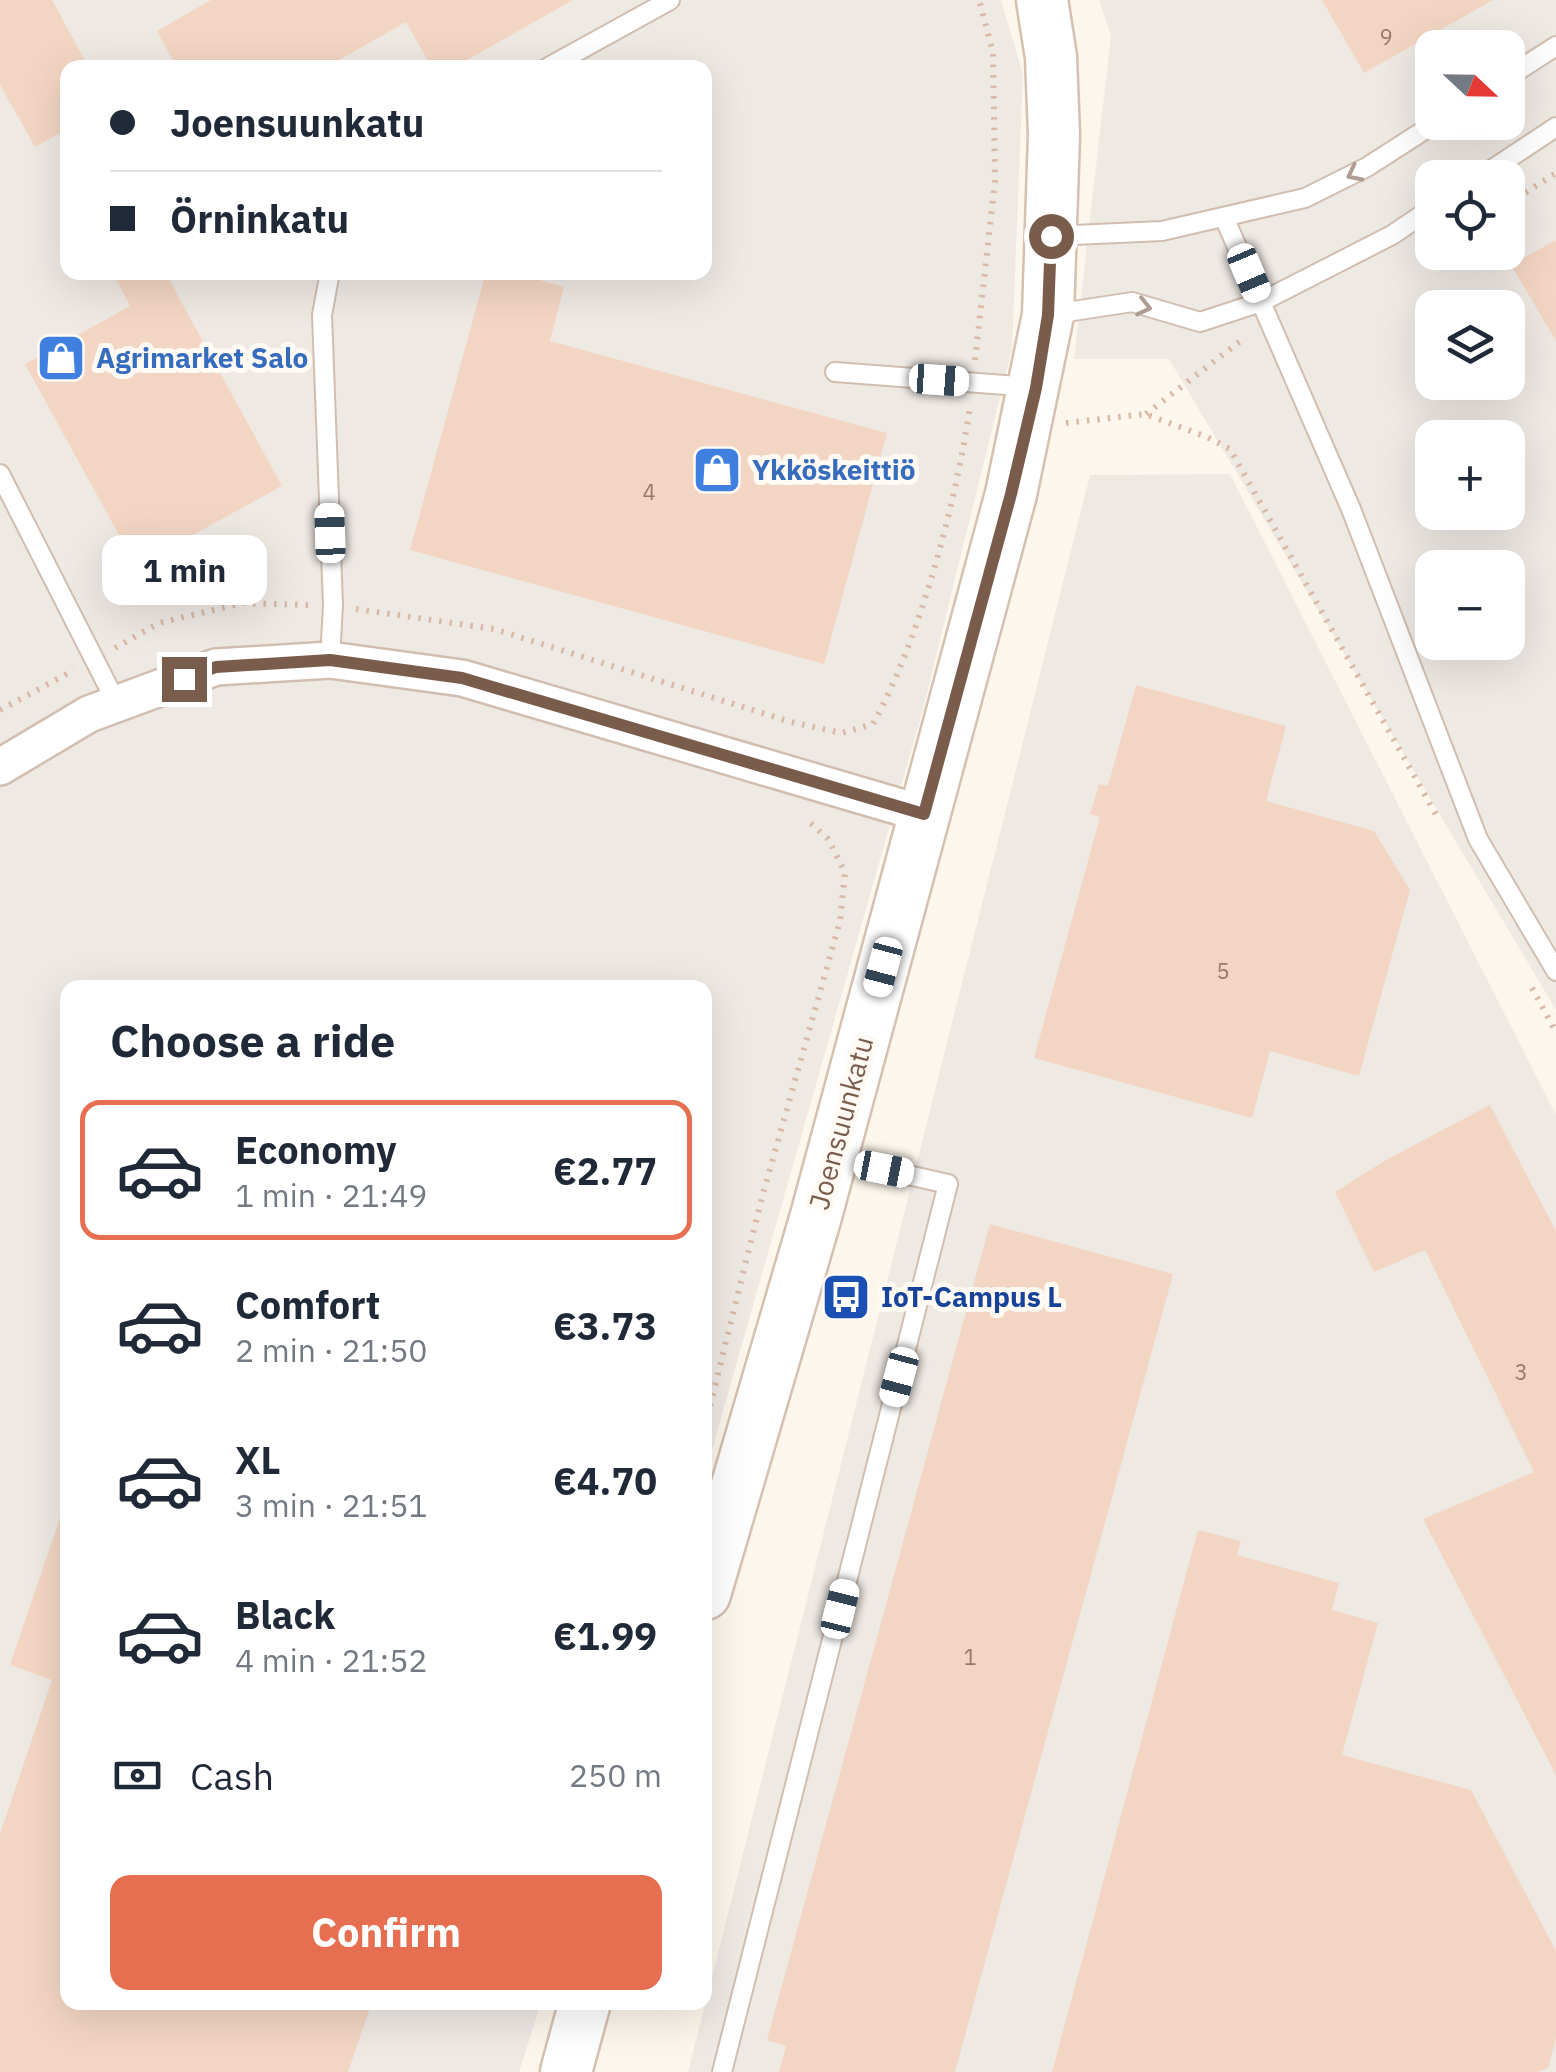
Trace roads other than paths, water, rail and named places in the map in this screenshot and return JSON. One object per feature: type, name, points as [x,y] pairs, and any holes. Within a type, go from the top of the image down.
[{"type":"street","name":"Joensuunkatu","points":[[712,1570],[831,1158],[1031,408],[1048,315],[1054,135],[1051,56],[1042,0]]},
{"type":"street","points":[[0,767],[89,714],[216,667],[330,660],[462,678],[924,814]]},
{"type":"street","points":[[566,2072],[584,2010]]},
{"type":"lane","points":[[561,60],[670,0]]},
{"type":"lane","points":[[1525,67],[1556,46]]},
{"type":"lane","points":[[1506,160],[1556,127]]},
{"type":"lane","points":[[1051,236],[1162,231],[1305,198],[1368,167],[1415,136]]},
{"type":"lane","points":[[1224,216],[1351,509],[1478,839],[1556,971]]},
{"type":"lane","points":[[1048,315],[1132,302],[1200,322],[1261,302],[1415,219]]},
{"type":"lane","points":[[329,280],[322,315],[333,605],[330,660]]},
{"type":"lane","points":[[836,372],[973,382],[1031,408]]},
{"type":"lane","points":[[0,474],[118,704]]},
{"type":"lane","points":[[722,2072],[948,1184],[831,1158]]},
{"type":"place","name":"Agrimarket Salo","points":[[61,358]]},
{"type":"place","name":"Ykköskeittiö","points":[[717,470]]},
{"type":"place","name":"IoT-Campus L","points":[[846,1297]]}]
